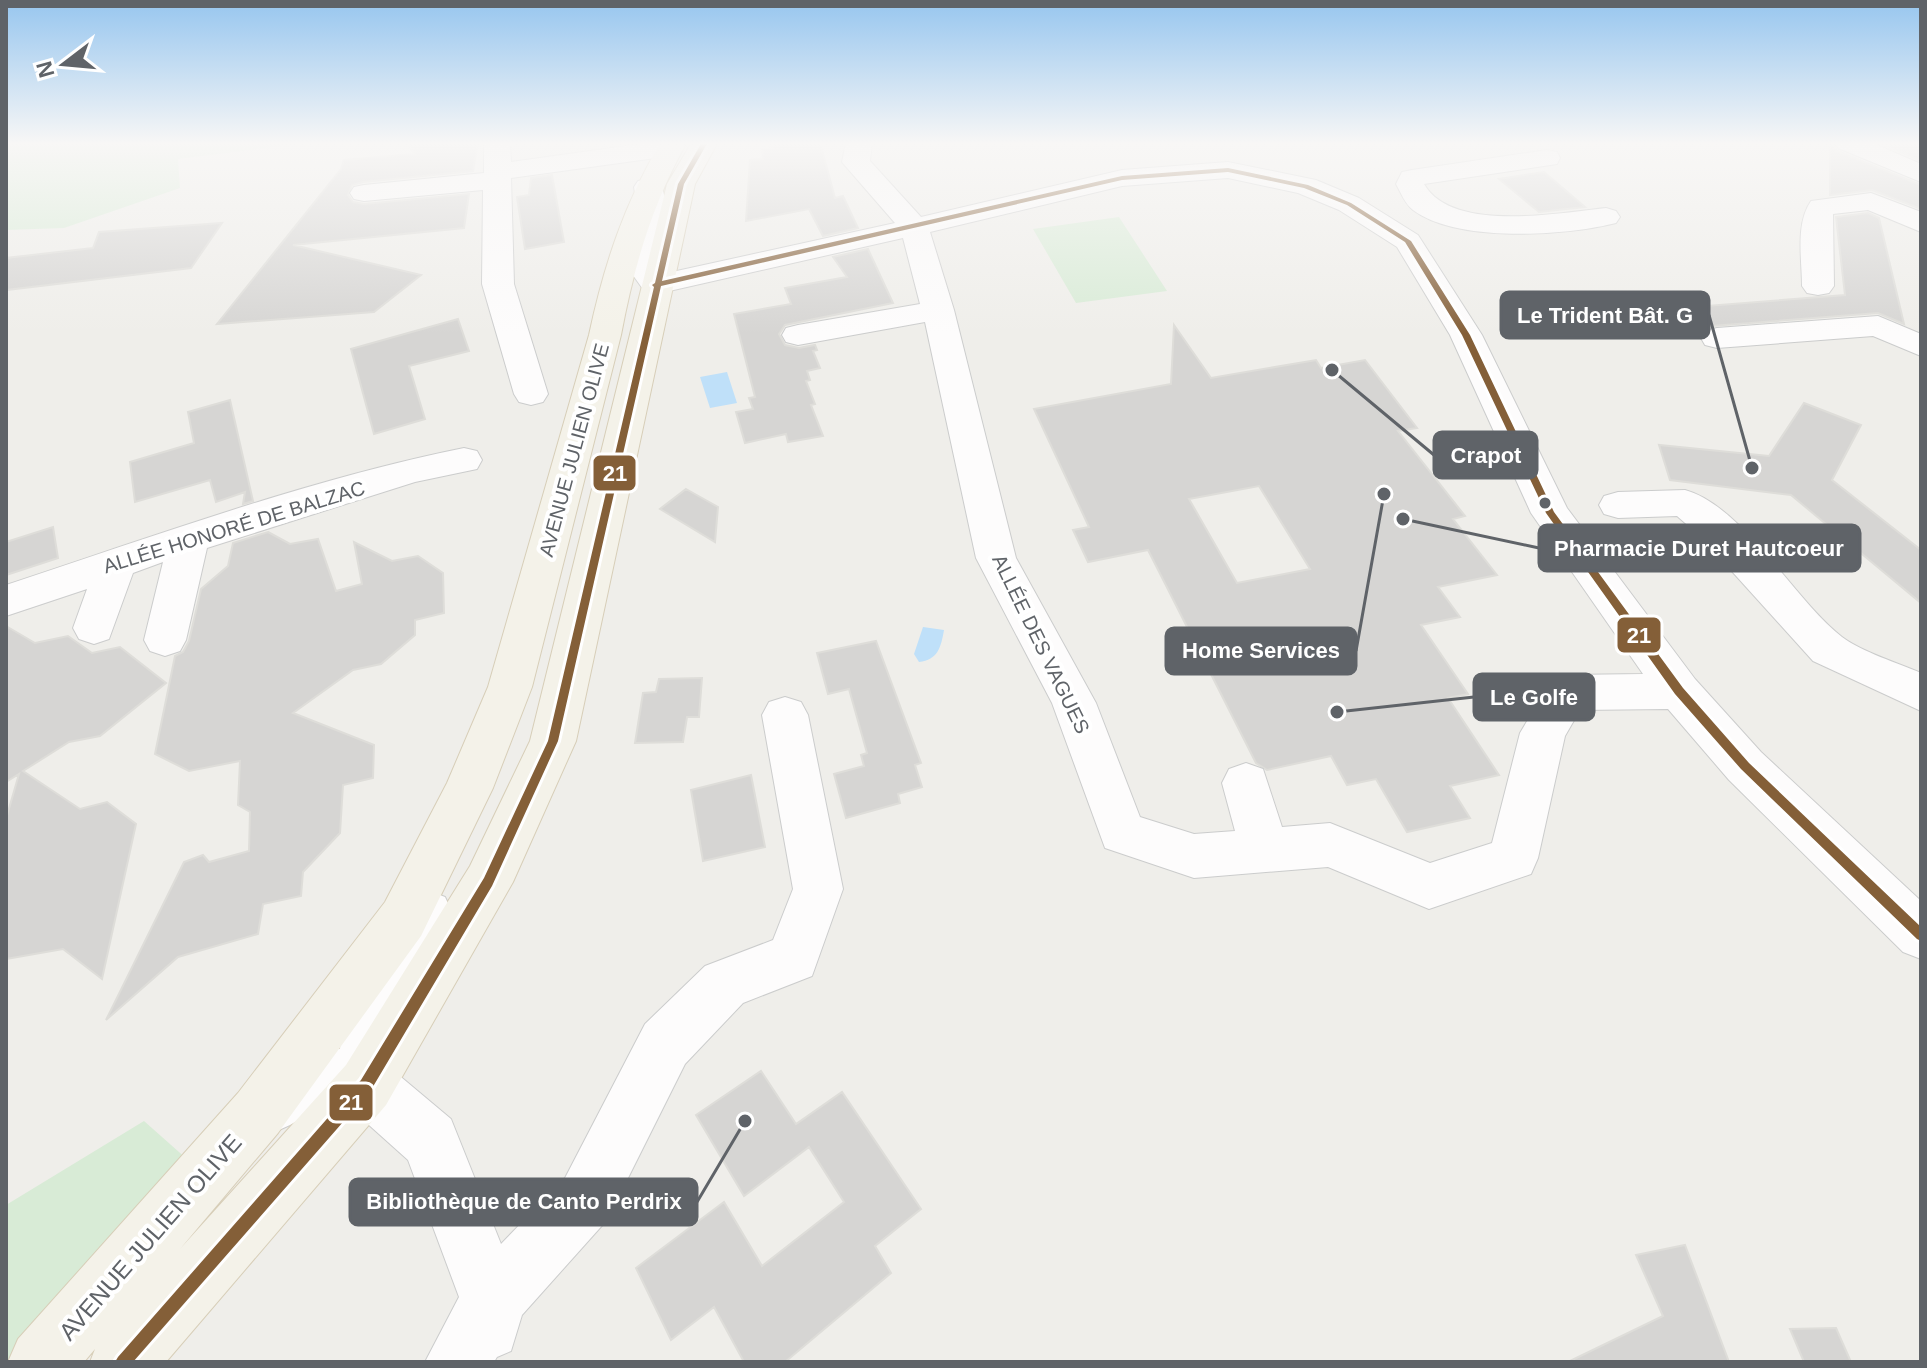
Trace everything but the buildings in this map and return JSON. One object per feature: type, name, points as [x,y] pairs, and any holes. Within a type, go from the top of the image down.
[{"type":"main road","name":"AVENUE JULIEN OLIVE","points":[[41,1362],[258,1113],[403,919],[469,788],[510,687],[605,335],[616,280],[650,206]]},
{"type":"main road","points":[[123,1362],[366,1085],[488,882],[553,741],[649,333],[656,285],[676,206]]},
{"type":"street","points":[[497,206],[498,284],[531,394]]},
{"type":"street","points":[[654,206],[645,271],[656,285],[914,227],[985,206]]},
{"type":"street","name":"ALLÉE DES VAGUES","points":[[895,206],[914,227],[938,310],[996,558],[1074,703],[1122,833],[1194,856],[1330,845],[1429,886],[1513,858],[1543,733],[1567,693],[1679,691]]},
{"type":"street","points":[[1352,206],[1408,241],[1466,335],[1550,513],[1679,691],[1745,766],[1921,935]]},
{"type":"street","points":[[1428,206],[1436,213],[1457,220],[1529,224],[1606,217]]},
{"type":"street","points":[[1818,286],[1816,220],[1821,207],[1831,206]]},
{"type":"street","points":[[1882,206],[1921,223]]},
{"type":"street","points":[[798,335],[938,310]]},
{"type":"street","points":[[1717,338],[1878,326],[1921,346]]},
{"type":"street","name":"ALLÉE HONORÉ DE BALZAC","points":[[6,601],[189,539],[332,512],[410,471],[464,460]]},
{"type":"street","points":[[1618,505],[1685,503],[1714,526],[1828,649],[1921,693]]},
{"type":"street","points":[[165,640],[189,539]]},
{"type":"street","points":[[94,628],[116,563]]},
{"type":"street","name":"AVENUE JULIEN OLIVE","points":[[258,1113],[323,1072],[366,1085],[369,1022],[451,870],[500,713]]},
{"type":"street","points":[[458,1362],[488,1332],[586,1199],[665,1044],[724,984],[793,958],[818,889],[785,715]]},
{"type":"street","points":[[1246,783],[1264,849]]},
{"type":"street","points":[[366,1085],[430,1140],[488,1332]]},
{"type":"green space","points":[[6,206],[128,206],[64,228],[6,230]]},
{"type":"green space","points":[[1119,217],[1167,291],[1076,303],[1033,229]]},
{"type":"green space","points":[[144,1121],[188,1160],[17,1362],[6,1362],[6,1205]]},
{"type":"water","points":[[727,372],[737,403],[710,408],[700,377]]},
{"type":"water","points":[[923,627],[944,630],[938,652],[930,659],[919,662],[914,654]]},
{"type":"transit line","name":"21","points":[[123,1362],[366,1085],[488,882],[553,741],[676,206]]},
{"type":"transit line","name":"21","points":[[656,285],[1001,206]]},
{"type":"transit line","name":"21","points":[[1352,206],[1408,241],[1466,335],[1550,513],[1679,691],[1745,766],[1921,935]]},
{"type":"place","name":"Crapot","points":[[1332,370]]},
{"type":"place","name":"Le Trident Bât. G","points":[[1752,468]]},
{"type":"place","name":"Home Services","points":[[1384,494]]},
{"type":"place","name":"Pharmacie Duret Hautcoeur","points":[[1403,519]]},
{"type":"place","name":"Le Golfe","points":[[1337,712]]},
{"type":"place","name":"Bibliothèque de Canto Perdrix","points":[[745,1121]]}]
